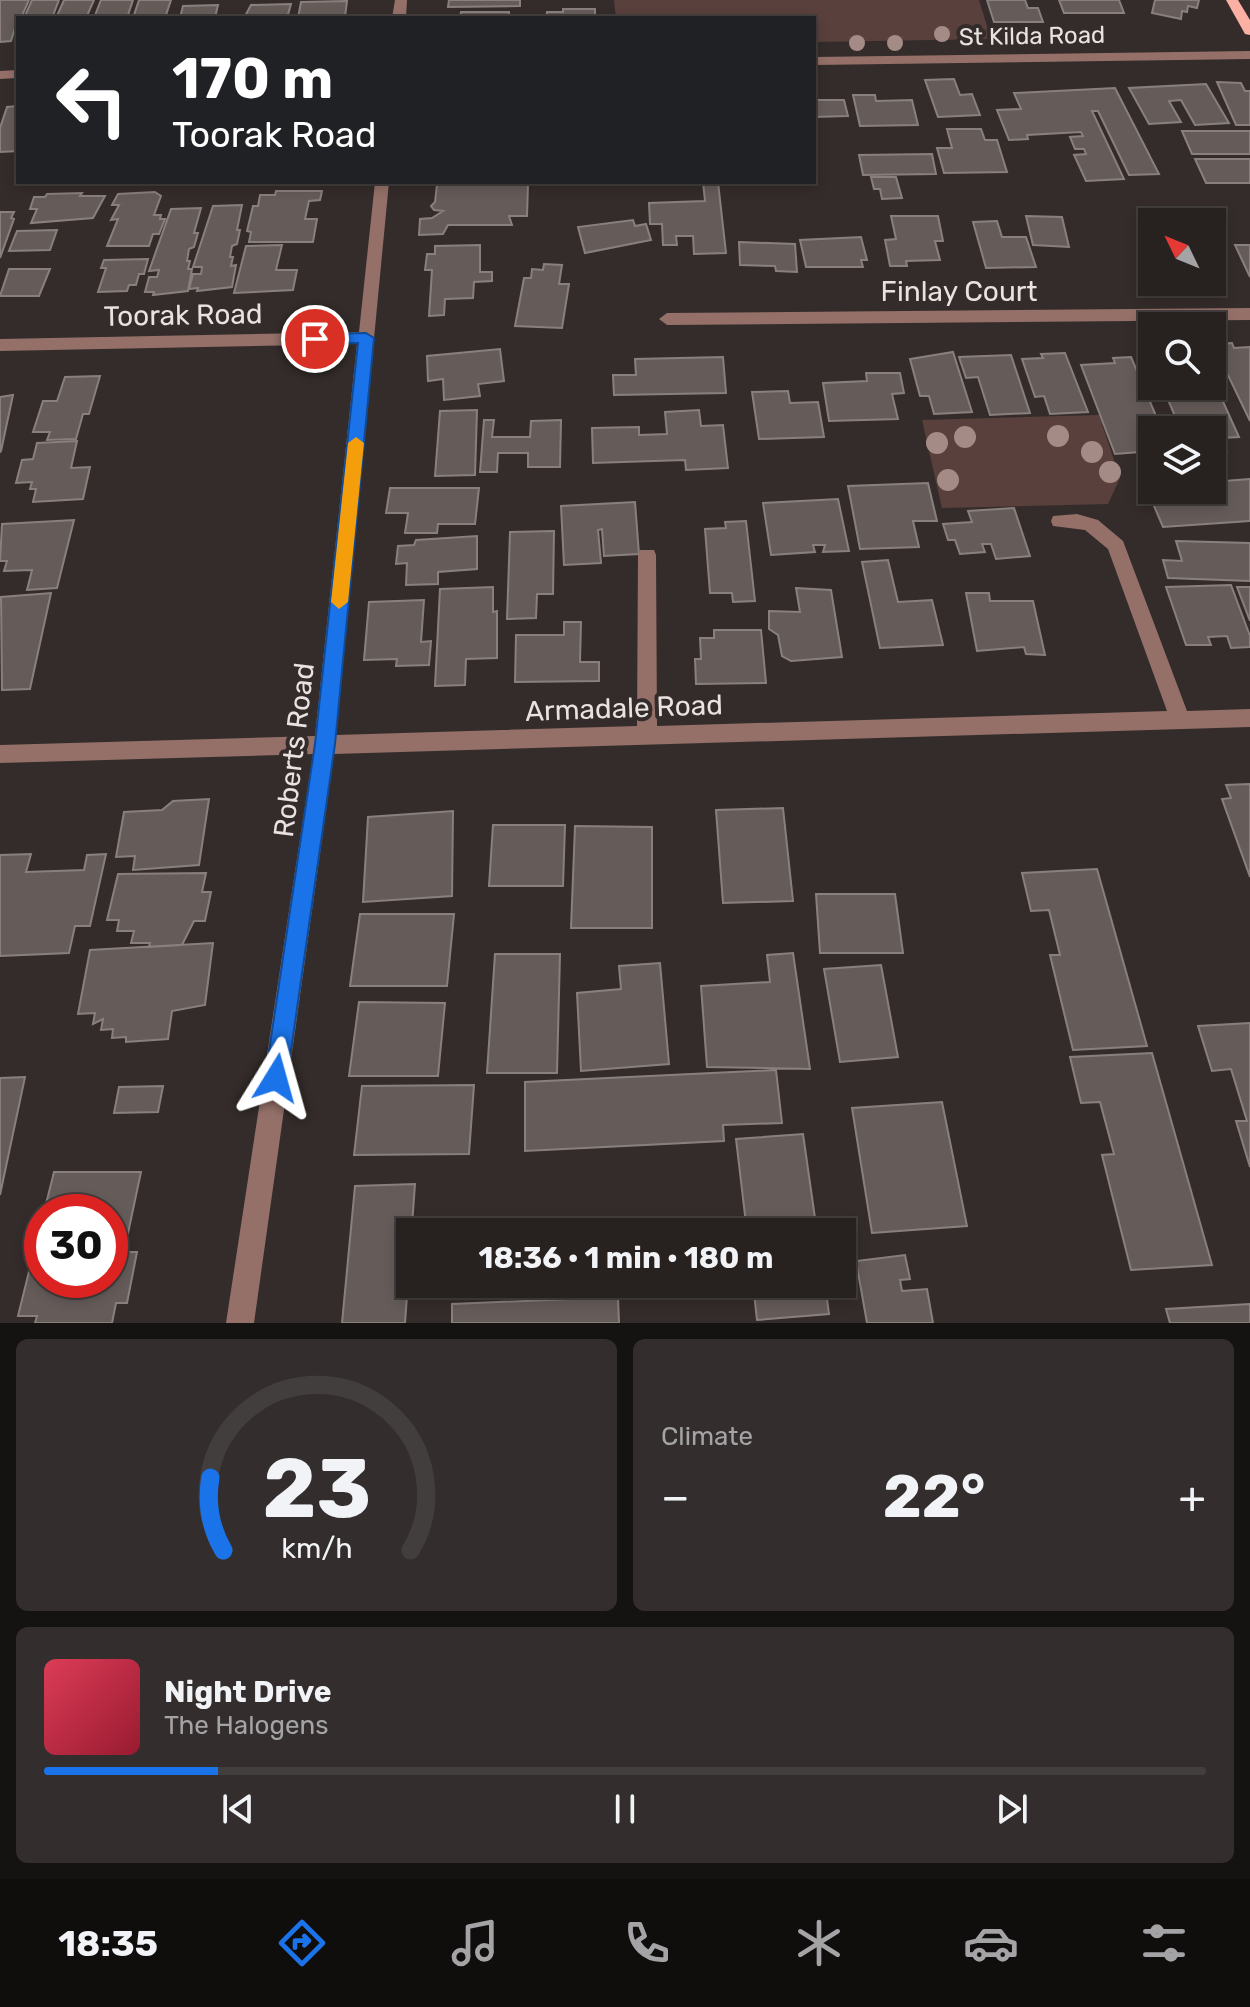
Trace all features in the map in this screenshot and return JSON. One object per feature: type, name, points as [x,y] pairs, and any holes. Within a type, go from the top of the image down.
[{"type":"main road","points":[[1232,0],[1250,31]]},
{"type":"street","name":"St Kilda Road","points":[[816,61],[1250,55]]},
{"type":"street","name":"Roberts Road","points":[[240,1323],[325,744],[382,184]]},
{"type":"street","name":"Finlay Court","points":[[667,319],[1250,314]]},
{"type":"street","name":"Toorak Road","points":[[0,345],[366,338]]},
{"type":"street","points":[[1060,521],[1079,520],[1093,524],[1116,546],[1180,720]]},
{"type":"street","points":[[647,555],[647,735]]},
{"type":"street","name":"Armadale Road","points":[[0,754],[1250,718]]},
{"type":"shaded area","points":[[614,0],[979,0],[991,39],[816,42],[816,16],[616,16]]},
{"type":"shaded area","points":[[1099,415],[1120,478],[1108,504],[942,508],[922,420]]},
{"type":"building","points":[[0,0],[29,0],[22,16],[16,16],[11,41],[0,42]]},
{"type":"building","points":[[32,0],[59,0],[53,16],[25,16]]},
{"type":"building","points":[[64,0],[94,0],[87,16],[57,16]]},
{"type":"building","points":[[101,0],[133,0],[128,16],[95,16]]},
{"type":"building","points":[[139,0],[171,0],[166,16],[134,16]]},
{"type":"building","points":[[449,0],[520,0],[520,6],[448,7]]},
{"type":"building","points":[[987,0],[1025,0],[1028,8],[1038,8],[1043,22],[994,22]]},
{"type":"building","points":[[1059,0],[1119,0],[1124,13],[1064,13]]},
{"type":"building","points":[[1155,0],[1199,0],[1197,8],[1188,6],[1187,12],[1182,11],[1181,19],[1152,13]]},
{"type":"building","points":[[347,1],[345,16],[298,16],[301,2]]},
{"type":"building","points":[[291,4],[288,16],[245,16],[251,5]]},
{"type":"building","points":[[218,5],[215,16],[180,16],[183,6]]},
{"type":"building","points":[[563,9],[595,9],[595,16],[546,16],[547,12],[563,12]]},
{"type":"building","points":[[461,12],[509,12],[509,16],[460,16]]},
{"type":"building","points":[[954,79],[960,95],[972,94],[980,115],[938,117],[925,80]]},
{"type":"building","points":[[1217,82],[1241,83],[1245,91],[1250,91],[1250,125],[1236,125]]},
{"type":"building","points":[[1206,84],[1229,123],[1195,125],[1181,100],[1169,101],[1181,122],[1149,124],[1129,88]]},
{"type":"building","points":[[1115,88],[1159,174],[1129,175],[1098,111],[1092,111],[1124,179],[1086,181],[1074,155],[1086,154],[1084,149],[1075,149],[1070,137],[1083,136],[1081,132],[1027,135],[1028,139],[1009,140],[997,110],[1021,109],[1014,93]]},
{"type":"building","points":[[853,95],[875,95],[876,101],[912,100],[918,125],[860,126]]},
{"type":"building","points":[[816,100],[844,100],[848,116],[816,117]]},
{"type":"building","points":[[16,106],[16,151],[0,152],[0,128],[7,107]]},
{"type":"building","points":[[947,129],[981,129],[985,140],[997,140],[1007,172],[944,173],[937,148],[952,148]]},
{"type":"building","points":[[1182,131],[1250,131],[1250,154],[1192,154]]},
{"type":"building","points":[[932,154],[936,174],[863,175],[859,155]]},
{"type":"building","points":[[1195,159],[1250,159],[1250,183],[1206,183]]},
{"type":"building","points":[[871,177],[896,177],[902,198],[882,199],[880,189],[874,189]]},
{"type":"building","points":[[528,184],[527,216],[509,216],[512,225],[448,225],[443,234],[419,235],[420,219],[432,218],[443,211],[434,210],[431,206],[435,202],[437,185]]},
{"type":"building","points":[[703,184],[718,184],[726,253],[694,254],[693,236],[676,236],[677,245],[663,245],[662,224],[650,224],[649,203],[705,201]]},
{"type":"building","points":[[276,191],[322,191],[320,200],[309,201],[305,219],[317,219],[313,242],[249,242],[251,232],[247,231],[253,206],[258,206],[260,195],[275,195]]},
{"type":"building","points":[[155,192],[161,196],[154,215],[165,219],[159,234],[153,234],[149,246],[107,246],[118,219],[111,220],[119,205],[112,205],[118,194]]},
{"type":"building","points":[[82,193],[80,196],[105,196],[93,218],[31,223],[37,209],[30,209],[34,197]]},
{"type":"building","points":[[242,205],[237,244],[232,246],[230,257],[233,257],[231,266],[236,265],[232,287],[189,289],[193,274],[201,274],[202,267],[193,267],[213,206]]},
{"type":"building","points":[[201,208],[194,233],[198,233],[194,247],[189,249],[187,261],[190,261],[188,269],[192,269],[188,291],[153,295],[154,292],[145,292],[149,277],[157,277],[159,270],[149,271],[171,209]]},
{"type":"building","points":[[0,212],[14,212],[11,218],[14,219],[0,258]]},
{"type":"building","points":[[891,216],[938,216],[943,241],[935,241],[940,260],[906,261],[907,266],[890,266],[885,240],[896,239]]},
{"type":"building","points":[[1026,216],[1062,217],[1069,247],[1033,245]]},
{"type":"building","points":[[633,220],[635,226],[646,224],[651,240],[585,253],[578,227]]},
{"type":"building","points":[[997,221],[1002,237],[1026,237],[1036,267],[986,268],[973,222]]},
{"type":"building","points":[[57,230],[50,250],[9,251],[17,231]]},
{"type":"building","points":[[861,237],[867,260],[861,260],[863,267],[806,267],[800,240]]},
{"type":"building","points":[[739,242],[795,244],[797,272],[776,271],[775,266],[740,265]]},
{"type":"building","points":[[282,245],[276,270],[297,270],[293,290],[234,293],[246,246]]},
{"type":"building","points":[[480,245],[480,272],[492,272],[492,281],[474,282],[473,298],[445,299],[444,315],[429,316],[432,270],[425,270],[427,254],[435,254],[435,246]]},
{"type":"building","points":[[1235,245],[1250,245],[1250,277]]},
{"type":"building","points":[[148,259],[144,274],[139,274],[136,285],[129,285],[127,291],[98,292],[106,268],[101,268],[104,260]]},
{"type":"building","points":[[544,264],[562,265],[559,284],[569,284],[562,328],[515,326],[524,278],[531,278],[532,269],[543,270]]},
{"type":"building","points":[[9,269],[50,269],[39,296],[0,296]]},
{"type":"building","points":[[1226,343],[1232,343],[1234,348],[1250,347],[1250,421],[1226,371]]},
{"type":"building","points":[[500,349],[504,381],[478,384],[480,396],[444,400],[443,379],[428,381],[427,356]]},
{"type":"building","points":[[953,352],[972,412],[934,414],[929,396],[920,396],[910,359]]},
{"type":"building","points":[[1065,353],[1088,412],[1050,414],[1044,396],[1035,397],[1022,359]]},
{"type":"building","points":[[1011,355],[1030,413],[990,415],[978,377],[966,378],[959,357]]},
{"type":"building","points":[[723,357],[726,393],[614,395],[613,375],[636,375],[635,359]]},
{"type":"building","points":[[1131,357],[1138,373],[1138,400],[1149,400],[1156,416],[1138,416],[1138,452],[1115,454],[1081,365],[1115,363],[1113,358]]},
{"type":"building","points":[[866,373],[900,373],[904,393],[892,394],[898,419],[829,421],[823,383],[867,381]]},
{"type":"building","points":[[100,376],[89,414],[83,414],[76,439],[47,440],[50,432],[33,432],[43,401],[57,401],[65,377]]},
{"type":"building","points":[[788,391],[790,403],[818,402],[824,437],[759,439],[752,392]]},
{"type":"building","points":[[13,395],[1,451],[0,452],[0,397]]},
{"type":"building","points":[[1168,400],[1222,400],[1239,437],[1226,438],[1226,416],[1175,416]]},
{"type":"building","points":[[477,410],[475,475],[435,476],[440,411]]},
{"type":"building","points":[[699,410],[701,426],[723,425],[728,468],[686,470],[685,460],[593,463],[592,428],[639,427],[639,435],[667,434],[665,412]]},
{"type":"building","points":[[484,420],[494,420],[492,437],[530,437],[531,421],[561,420],[560,467],[528,467],[528,453],[498,453],[497,472],[480,472]]},
{"type":"building","points":[[77,441],[71,468],[90,467],[83,499],[33,502],[36,489],[30,489],[32,482],[16,483],[22,460],[33,459],[37,443]]},
{"type":"building","points":[[1250,479],[1250,521],[1163,527],[1153,504],[1226,504],[1226,481]]},
{"type":"building","points":[[928,483],[937,521],[913,521],[919,547],[860,549],[848,486]]},
{"type":"building","points":[[390,488],[479,488],[475,524],[438,524],[437,533],[405,533],[408,513],[386,513]]},
{"type":"building","points":[[838,499],[849,551],[823,552],[825,545],[813,545],[815,552],[771,555],[763,503]]},
{"type":"building","points":[[635,502],[639,554],[604,556],[602,529],[598,530],[601,563],[564,565],[561,506]]},
{"type":"building","points":[[1014,508],[1030,556],[996,559],[991,544],[982,544],[985,552],[960,554],[955,540],[948,540],[943,524],[972,522],[968,511]]},
{"type":"building","points":[[74,520],[57,588],[27,590],[32,570],[4,571],[7,561],[0,561],[2,524]]},
{"type":"building","points":[[746,521],[755,601],[733,602],[732,593],[710,593],[705,529],[726,528],[725,522]]},
{"type":"building","points":[[554,531],[553,594],[537,594],[536,618],[507,619],[510,532]]},
{"type":"building","points":[[477,536],[477,569],[438,572],[438,584],[406,585],[407,563],[396,564],[398,546],[414,545],[416,540]]},
{"type":"building","points":[[1176,541],[1250,543],[1250,581],[1168,578],[1163,560],[1182,561]]},
{"type":"building","points":[[888,560],[898,602],[932,600],[943,645],[880,648],[862,562]]},
{"type":"building","points":[[1231,585],[1250,636],[1250,647],[1231,648],[1227,636],[1208,637],[1211,645],[1186,645],[1166,587]]},
{"type":"building","points":[[493,587],[493,612],[497,611],[497,658],[466,659],[465,685],[435,686],[440,589]]},
{"type":"building","points":[[1237,587],[1250,587],[1250,621]]},
{"type":"building","points":[[796,588],[831,590],[842,657],[791,661],[782,656],[778,635],[769,629],[769,611],[800,612]]},
{"type":"building","points":[[51,593],[30,689],[2,690],[1,597]]},
{"type":"building","points":[[966,593],[989,593],[990,601],[1033,601],[1045,655],[1026,654],[1024,647],[977,651]]},
{"type":"building","points":[[424,600],[421,642],[431,641],[429,665],[396,666],[397,659],[364,660],[369,602]]},
{"type":"building","points":[[564,622],[581,622],[580,662],[599,662],[599,681],[515,682],[516,635],[564,635]]},
{"type":"building","points":[[714,630],[761,630],[766,683],[696,684],[695,659],[701,659],[700,638],[714,638]]},
{"type":"building","points":[[1250,784],[1250,877],[1222,799],[1231,798],[1226,785]]},
{"type":"building","points":[[209,799],[199,865],[133,870],[135,856],[116,857],[124,812],[162,810],[173,801]]},
{"type":"building","points":[[783,808],[793,901],[723,903],[716,810]]},
{"type":"building","points":[[453,811],[452,896],[363,902],[368,817]]},
{"type":"building","points":[[493,825],[565,825],[563,886],[489,886]]},
{"type":"building","points":[[575,826],[652,827],[652,928],[571,928]]},
{"type":"building","points":[[31,854],[26,872],[84,870],[87,855],[106,854],[90,926],[75,926],[69,953],[0,956],[0,855]]},
{"type":"building","points":[[1097,869],[1147,1046],[1073,1050],[1050,955],[1060,955],[1049,910],[1031,911],[1022,873]]},
{"type":"building","points":[[206,873],[202,892],[211,892],[205,921],[194,921],[182,945],[149,947],[150,943],[131,943],[134,931],[117,931],[119,920],[107,920],[118,874]]},
{"type":"building","points":[[816,894],[895,894],[903,953],[820,953]]},
{"type":"building","points":[[360,914],[454,914],[447,986],[350,986]]},
{"type":"building","points":[[213,943],[205,1005],[172,1011],[168,1039],[126,1042],[126,1037],[112,1038],[113,1029],[101,1030],[103,1019],[93,1024],[95,1013],[78,1014],[90,950]]},
{"type":"building","points":[[793,953],[810,1069],[707,1067],[701,986],[770,982],[767,955]]},
{"type":"building","points":[[495,954],[560,954],[557,1073],[487,1073]]},
{"type":"building","points":[[660,963],[669,1064],[581,1071],[577,993],[621,989],[619,966]]},
{"type":"building","points":[[881,965],[898,1057],[840,1062],[824,969]]},
{"type":"building","points":[[359,1002],[445,1003],[438,1076],[349,1076]]},
{"type":"building","points":[[1250,1023],[1250,1167],[1236,1121],[1247,1121],[1231,1069],[1212,1071],[1198,1026]]},
{"type":"building","points":[[1152,1053],[1212,1265],[1131,1270],[1102,1155],[1114,1154],[1100,1102],[1081,1103],[1070,1057]]},
{"type":"building","points":[[776,1070],[782,1123],[723,1125],[724,1141],[525,1151],[525,1082]]},
{"type":"building","points":[[25,1077],[0,1195],[0,1078]]},
{"type":"building","points":[[474,1085],[469,1154],[354,1155],[362,1086]]},
{"type":"building","points":[[163,1086],[158,1112],[114,1113],[119,1087]]},
{"type":"building","points":[[942,1102],[967,1226],[872,1233],[852,1108]]},
{"type":"building","points":[[803,1134],[815,1218],[745,1218],[736,1139]]},
{"type":"building","points":[[54,1172],[141,1172],[128,1233],[128,1194],[48,1194]]},
{"type":"building","points":[[415,1184],[413,1218],[396,1218],[396,1298],[407,1298],[405,1323],[342,1323],[355,1186]]},
{"type":"building","points":[[128,1252],[137,1252],[128,1298]]},
{"type":"building","points":[[905,1255],[910,1279],[900,1280],[902,1291],[927,1289],[933,1323],[867,1323],[856,1261]]},
{"type":"building","points":[[24,1292],[24,1298],[128,1298],[127,1303],[116,1303],[112,1323],[35,1323],[37,1316],[18,1316]]},
{"type":"building","points":[[618,1298],[619,1323],[452,1323],[452,1304]]},
{"type":"building","points":[[755,1298],[827,1298],[829,1314],[757,1320]]},
{"type":"building","points":[[1250,1304],[1250,1323],[1170,1323],[1166,1309]]},
{"type":"slow traffic","points":[[339,602],[356,443]]},
{"type":"route","points":[[276,1078],[325,744],[366,338],[315,339]]}]
